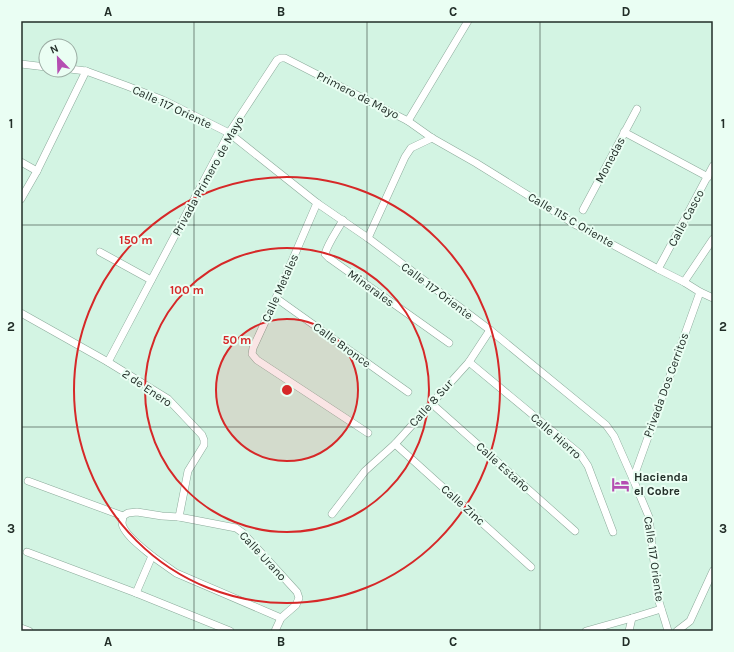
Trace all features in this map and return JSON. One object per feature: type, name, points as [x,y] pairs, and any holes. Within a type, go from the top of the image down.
[{"type":"street","points":[[408,121],[468,21]]},
{"type":"street","name":"Primero de Mayo","points":[[281,58],[285,58],[408,121],[432,138]]},
{"type":"street","name":"Privada Primero de Mayo","points":[[108,362],[229,133],[276,60],[281,58]]},
{"type":"street","points":[[21,64],[38,66]]},
{"type":"street","name":"Calle 117 Oriente","points":[[78,70],[86,71],[162,100],[229,133],[316,203],[368,238],[490,330],[606,425],[614,436],[649,517],[658,598],[668,631]]},
{"type":"street","points":[[21,199],[37,171],[86,71]]},
{"type":"street","name":"Monedas","points":[[583,210],[637,109]]},
{"type":"street","points":[[624,132],[708,177]]},
{"type":"street","points":[[368,238],[408,152],[411,148],[432,138]]},
{"type":"street","name":"Calle 115 C Oriente","points":[[432,138],[576,224],[713,298]]},
{"type":"street","points":[[21,162],[37,171]]},
{"type":"street","name":"Calle Casco","points":[[658,269],[713,166]]},
{"type":"street","name":"Calle Metales","points":[[316,203],[253,348],[252,354],[256,360],[368,433]]},
{"type":"street","name":"Minerales","points":[[342,220],[338,231],[327,248],[325,254],[449,344]]},
{"type":"street","points":[[684,282],[713,239]]},
{"type":"street","points":[[100,252],[151,280]]},
{"type":"street","name":"Privada Dos Cerritos","points":[[633,478],[700,292]]},
{"type":"street","name":"Calle Bronce","points":[[276,298],[408,392]]},
{"type":"street","name":"2 de Enero","points":[[21,313],[108,362],[168,399],[202,435],[204,445],[188,471],[179,517]]},
{"type":"street","name":"Calle 8 Sur","points":[[332,514],[365,471],[395,444],[469,362],[490,330]]},
{"type":"street","name":"Calle Hierro","points":[[469,362],[580,454],[588,466],[613,532]]},
{"type":"street","name":"Calle Estaño","points":[[432,403],[576,531]]},
{"type":"street","name":"Calle Zinc","points":[[395,444],[532,567]]},
{"type":"street","points":[[28,481],[123,516]]},
{"type":"street","points":[[123,516],[128,513],[137,512],[179,517]]},
{"type":"street","points":[[123,516],[122,522],[128,535],[152,556],[176,573],[281,618]]},
{"type":"street","name":"Calle Urano","points":[[179,517],[236,528],[243,533],[296,592],[299,598],[296,606],[281,618],[275,631]]},
{"type":"street","points":[[27,552],[136,593],[230,631]]},
{"type":"street","points":[[136,593],[152,556]]},
{"type":"street","points":[[677,631],[690,621],[713,571]]},
{"type":"street","points":[[586,631],[661,609]]},
{"type":"street","points":[[629,631],[632,618]]},
{"type":"street","points":[[21,628],[29,631]]},
{"type":"place","name":"Hacienda el Cobre","points":[[621,484]]}]
